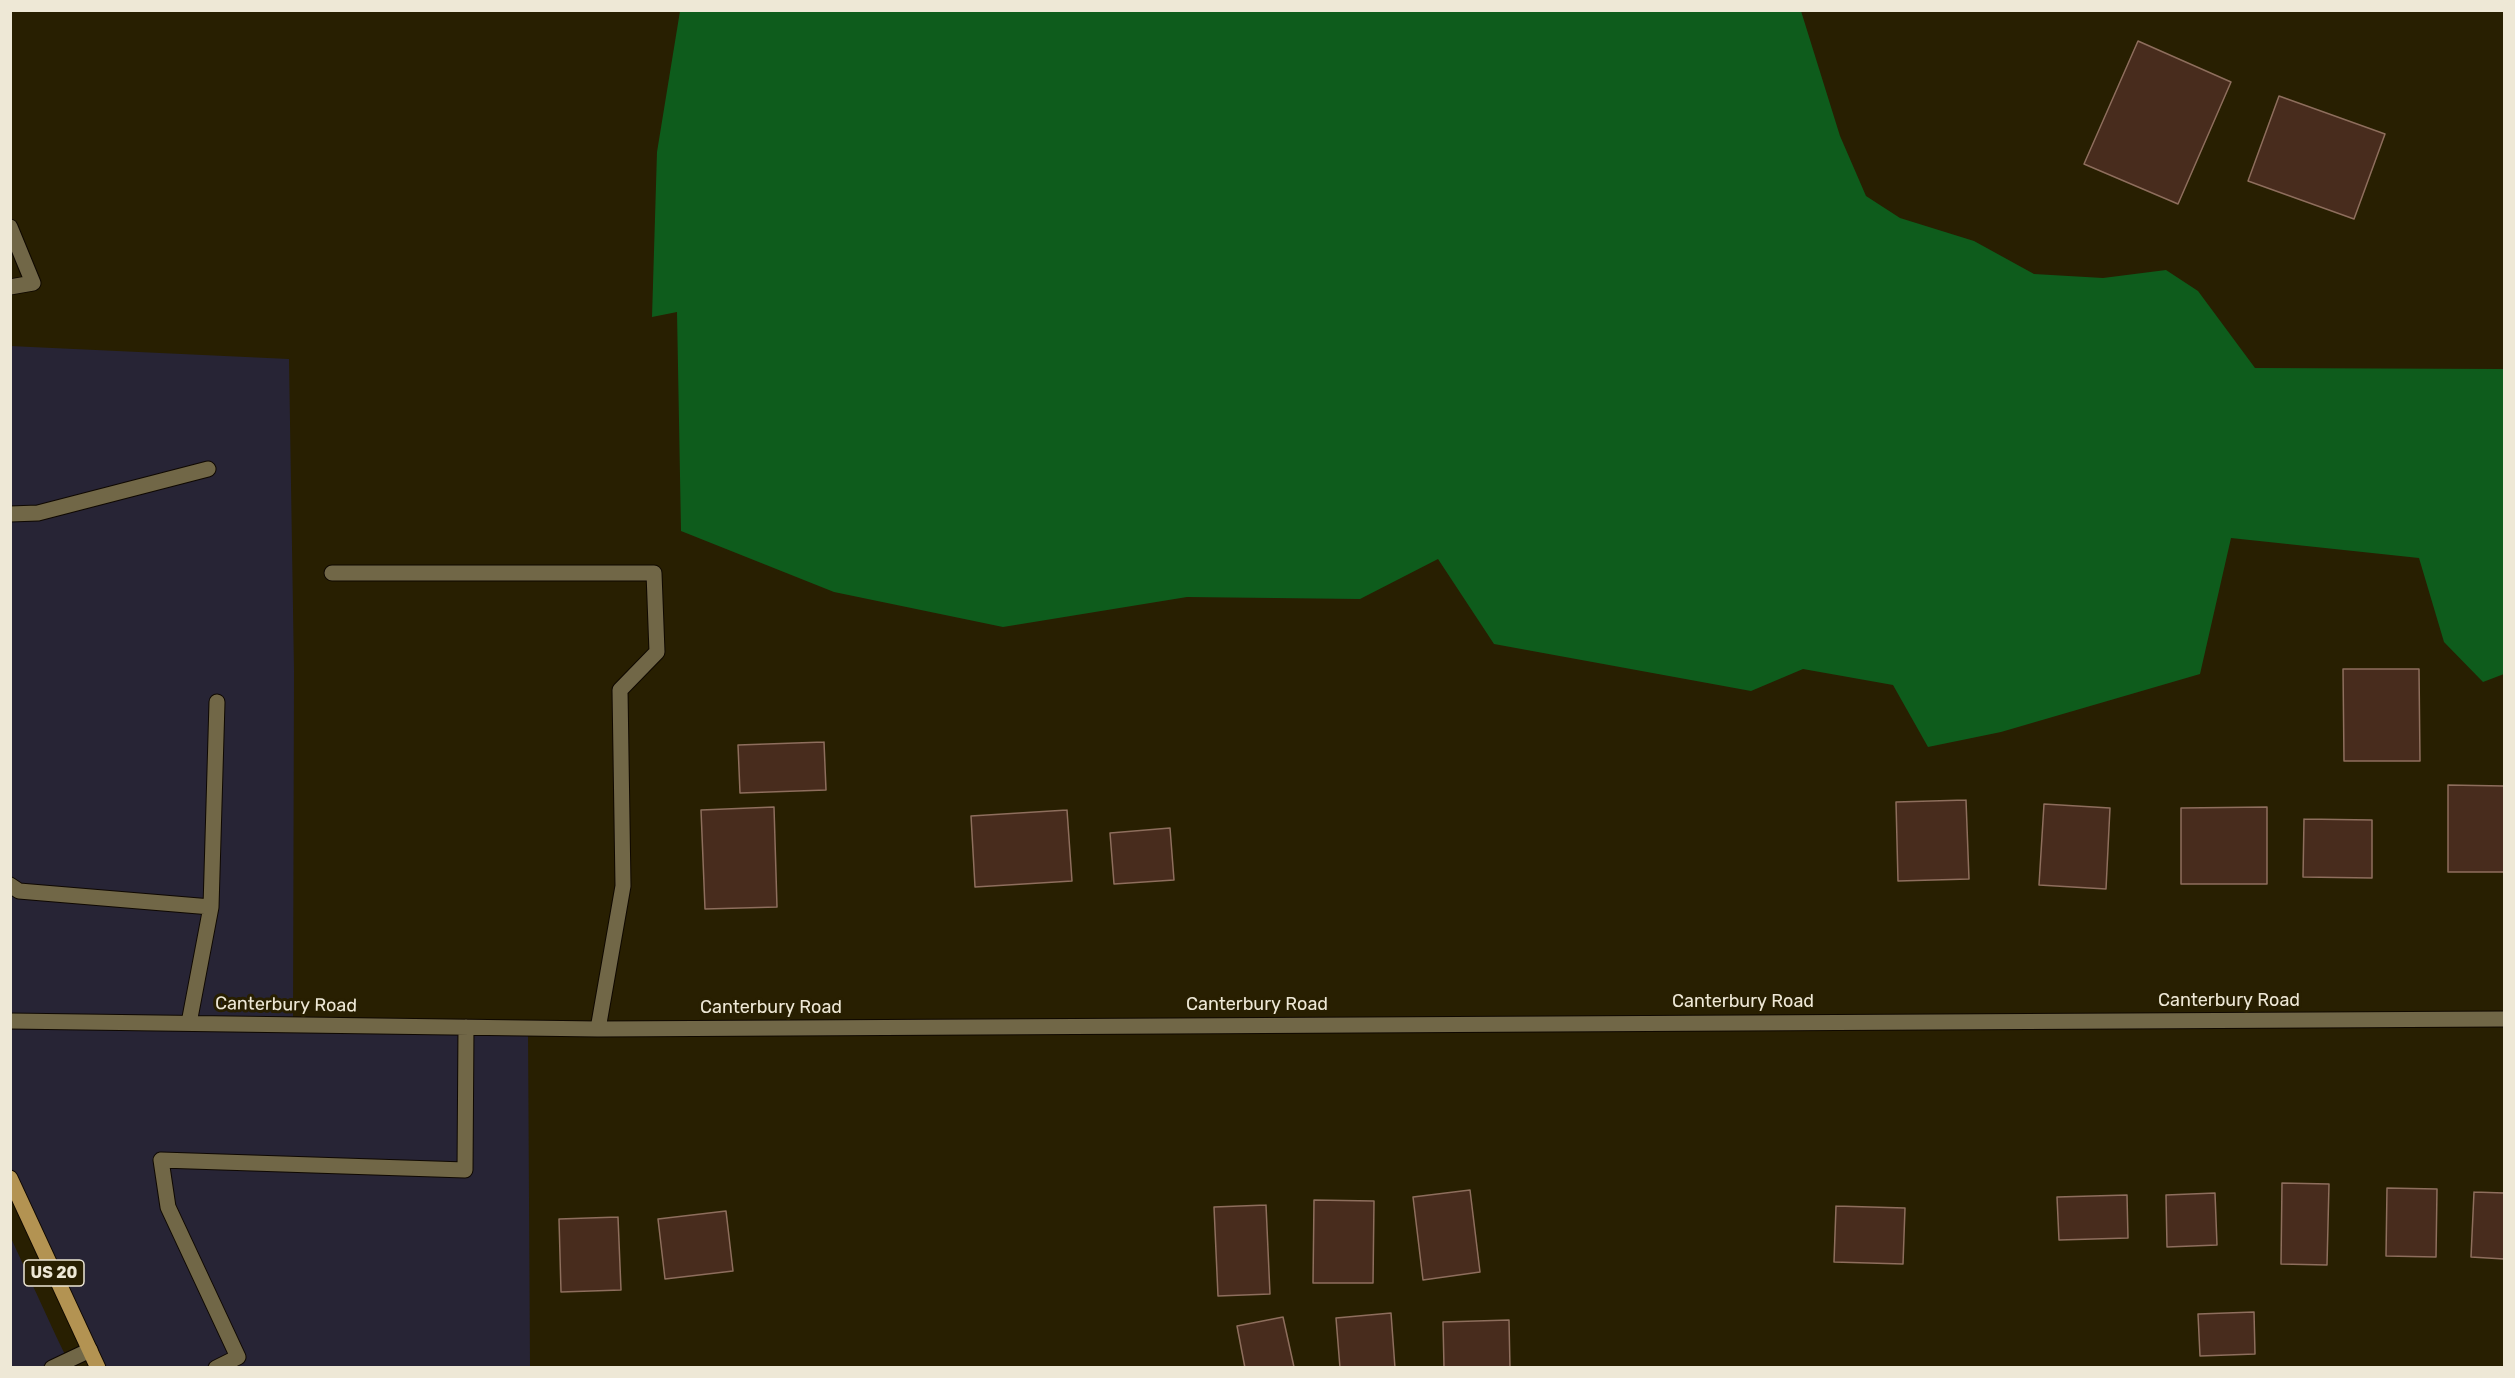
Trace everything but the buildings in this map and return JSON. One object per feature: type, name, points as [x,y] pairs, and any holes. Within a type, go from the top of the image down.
[{"type":"main road","name":"US 20","points":[[10,1178],[98,1368]]},
{"type":"street","points":[[10,227],[33,283],[10,287]]},
{"type":"street","points":[[10,514],[38,513],[208,469]]},
{"type":"street","points":[[332,573],[654,573],[657,652],[620,690],[623,886],[598,1029]]},
{"type":"street","points":[[189,1023],[211,907],[217,702]]},
{"type":"street","points":[[10,885],[19,891],[211,907]]},
{"type":"street","name":"Canterbury Road","points":[[10,1021],[598,1029],[2505,1019]]},
{"type":"street","points":[[216,1368],[238,1357],[168,1207],[161,1160],[465,1170],[466,1027]]},
{"type":"street","points":[[52,1368],[90,1350]]},
{"type":"shaded area","points":[[10,346],[289,359],[294,671],[293,1024],[528,1028],[530,1367],[98,1367],[11,1178]]},
{"type":"shaded area","points":[[10,1236],[56,1336],[71,1367],[11,1367]]},
{"type":"green space","points":[[680,11],[1801,11],[1840,136],[1866,196],[1900,218],[1974,241],[2034,274],[2103,278],[2166,270],[2198,291],[2255,368],[2504,369],[2504,674],[2483,682],[2444,642],[2419,558],[2231,538],[2200,674],[2001,732],[1928,747],[1893,685],[1803,669],[1751,691],[1494,644],[1438,559],[1360,599],[1187,597],[1003,627],[834,592],[681,531],[677,312],[652,317],[657,152]]}]
